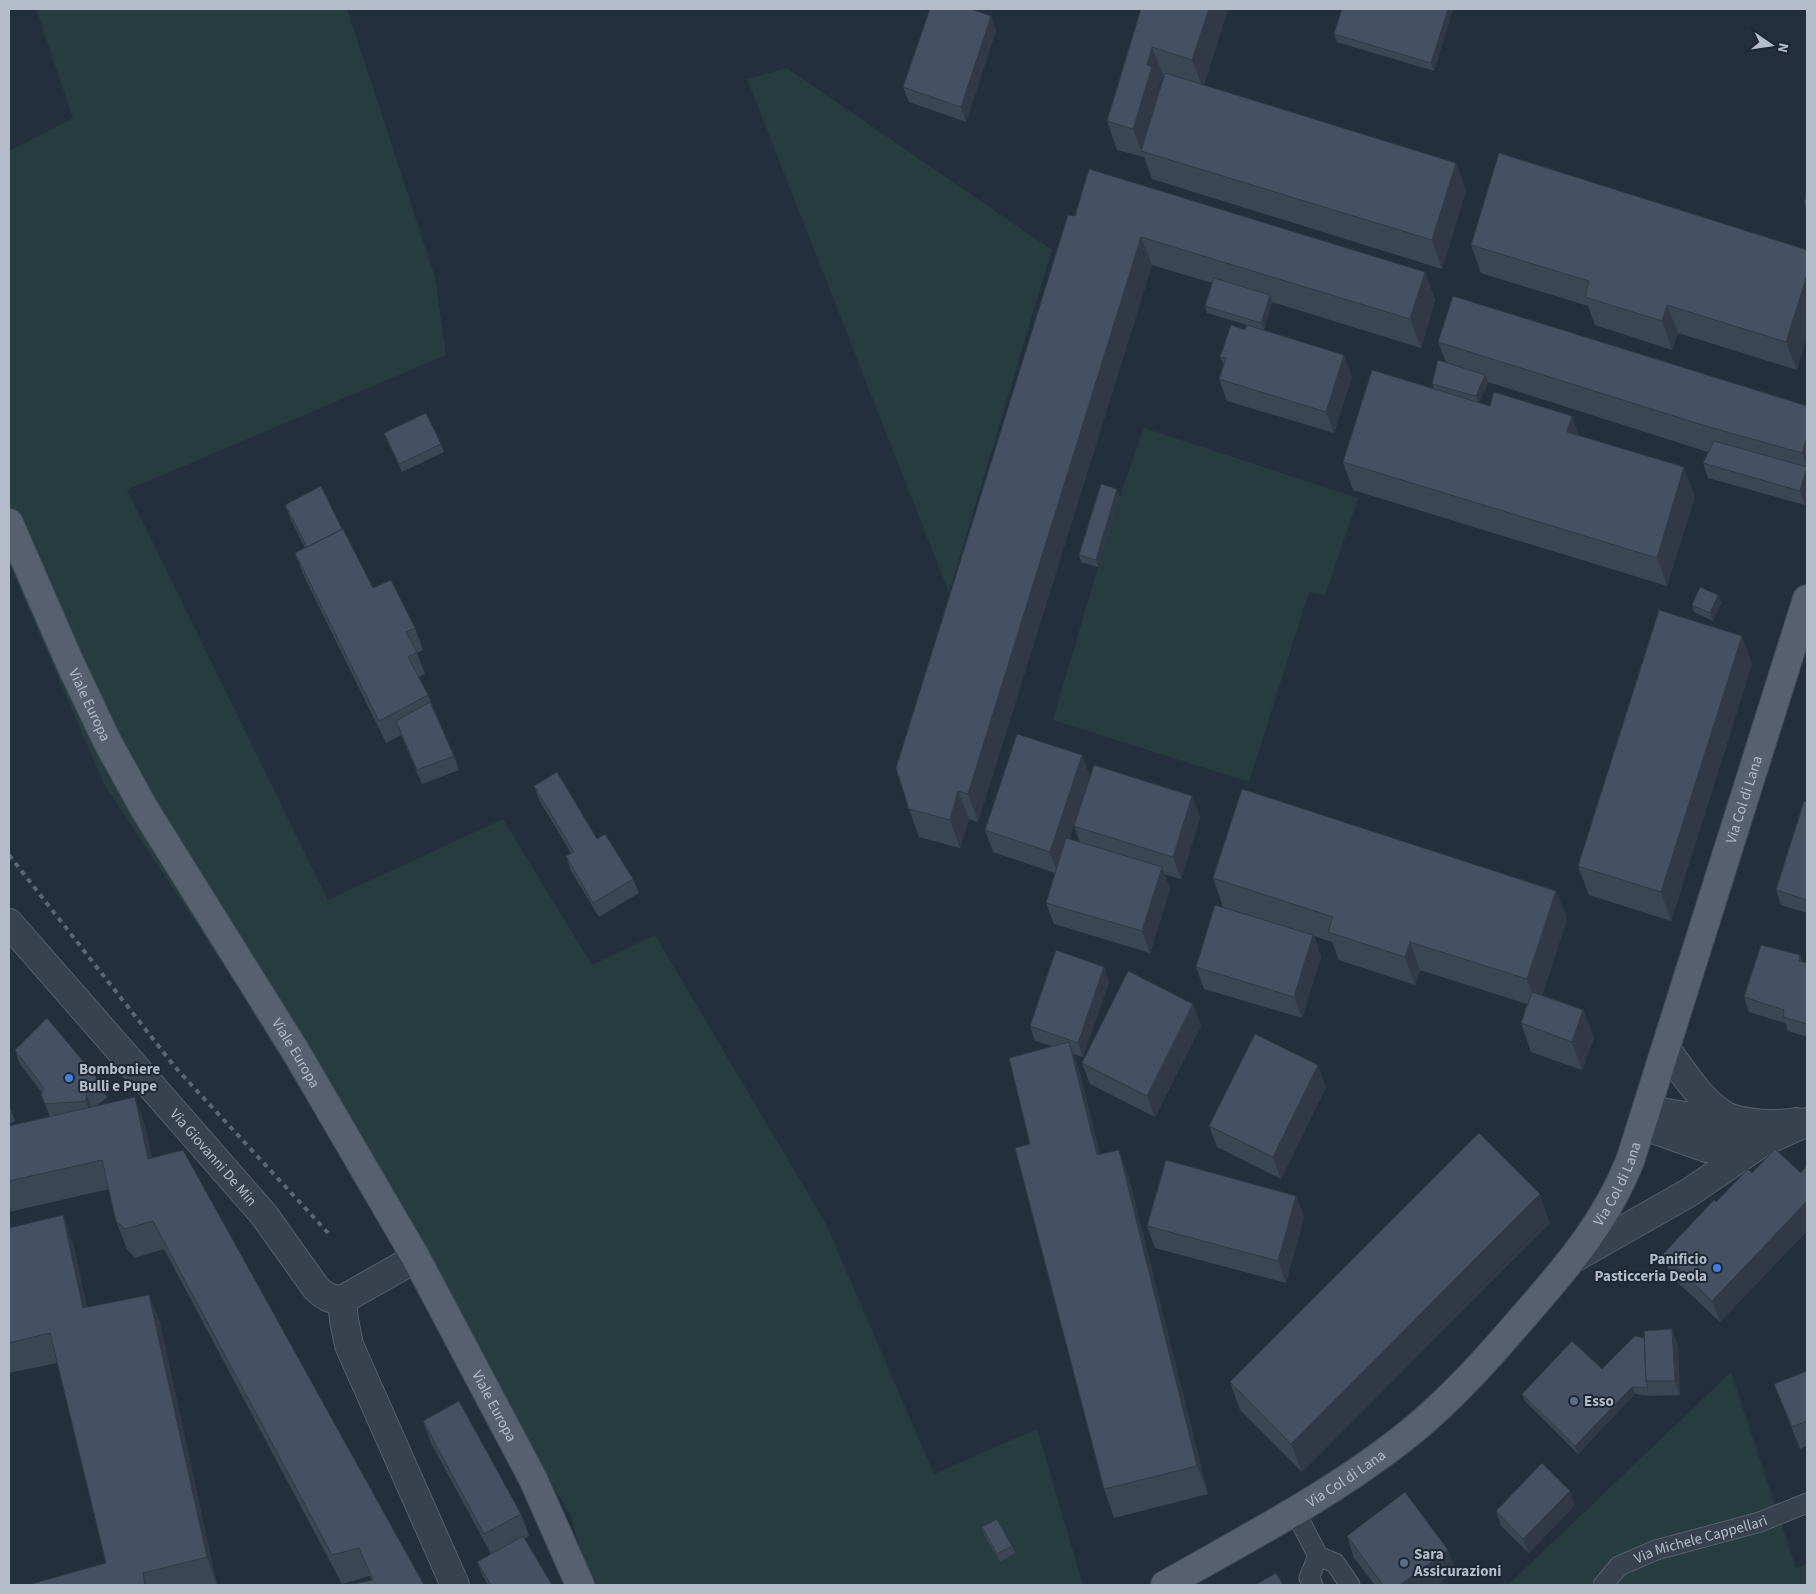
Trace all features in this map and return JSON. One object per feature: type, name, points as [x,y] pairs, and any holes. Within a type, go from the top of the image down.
[{"type":"main road","name":"Viale Europa","points":[[9,523],[70,663],[107,741],[145,810],[296,1052],[416,1258],[533,1479],[580,1585]]},
{"type":"main road","name":"Via Col di Lana","points":[[1165,1585],[1295,1511],[1355,1473],[1412,1430],[1458,1388],[1507,1336],[1574,1258],[1596,1227],[1618,1190],[1630,1161],[1807,599]]},
{"type":"street","name":"Via Giovanni De Min","points":[[9,923],[264,1216],[316,1288],[324,1296],[342,1300]]},
{"type":"street","points":[[1666,1049],[1703,1097],[1725,1116],[1756,1132]]},
{"type":"street","points":[[1644,1118],[1712,1120],[1756,1132],[1807,1121]]},
{"type":"street","points":[[1574,1258],[1690,1192],[1756,1132]]},
{"type":"street","points":[[416,1258],[342,1300],[344,1320],[349,1345],[455,1585]]},
{"type":"lane","name":"Via Michele Cappellari","points":[[1603,1585],[1619,1566],[1656,1550],[1760,1522],[1807,1503]]},
{"type":"lane","points":[[1295,1511],[1318,1556],[1335,1563],[1350,1585]]},
{"type":"lane","points":[[1313,1585],[1309,1578],[1318,1556]]},
{"type":"green space","points":[[36,9],[347,9],[435,277],[446,355],[127,490],[328,900],[503,819],[592,965],[655,935],[826,1224],[934,1474],[1037,1429],[1083,1585],[589,1585],[571,1515],[402,1255],[231,976],[104,784],[9,563],[9,151],[73,118]]},
{"type":"green space","points":[[787,68],[1052,250],[949,593],[747,79]]},
{"type":"green space","points":[[1144,428],[1358,498],[1325,596],[1309,592],[1249,782],[1053,720],[1098,567],[1081,562],[1120,496]]},
{"type":"green space","points":[[1731,1372],[1796,1568],[1807,1564],[1807,1585],[1508,1585]]},
{"type":"building","points":[[930,9],[970,9],[991,16],[961,107],[903,87]]},
{"type":"building","points":[[1141,9],[1209,9],[1192,60],[1152,47],[1147,65],[1152,67],[1133,129],[1107,121]]},
{"type":"building","points":[[1342,9],[1448,9],[1431,63],[1334,34]]},
{"type":"building","points":[[1165,73],[1456,163],[1432,240],[1141,151]]},
{"type":"building","points":[[1499,153],[1807,250],[1807,275],[1786,342],[1667,305],[1662,321],[1585,297],[1589,281],[1471,245]]},
{"type":"building","points":[[1089,169],[1425,272],[1410,319],[1141,237],[968,794],[958,791],[950,820],[909,809],[896,768],[1068,215],[1075,216]]},
{"type":"building","points":[[1807,192],[1807,204],[1804,203]]},
{"type":"building","points":[[1214,278],[1270,295],[1261,323],[1205,306]]},
{"type":"building","points":[[1453,296],[1807,406],[1807,438],[1802,453],[1709,427],[1438,342]]},
{"type":"building","points":[[1231,325],[1245,330],[1247,325],[1344,355],[1326,412],[1219,379],[1226,358],[1220,357]]},
{"type":"building","points":[[1438,360],[1485,375],[1476,396],[1432,384]]},
{"type":"building","points":[[1372,370],[1490,406],[1494,392],[1572,416],[1567,432],[1684,467],[1657,558],[1343,462]]},
{"type":"building","points":[[426,413],[441,444],[399,464],[384,433]]},
{"type":"building","points":[[1714,441],[1807,467],[1800,491],[1703,463]]},
{"type":"building","points":[[1101,484],[1117,489],[1096,560],[1079,555]]},
{"type":"building","points":[[321,486],[342,529],[307,547],[285,505]]},
{"type":"building","points":[[343,529],[373,588],[391,580],[415,628],[406,632],[417,652],[408,657],[428,695],[379,721],[295,553]]},
{"type":"building","points":[[1700,587],[1718,595],[1710,613],[1692,605]]},
{"type":"building","points":[[1659,610],[1742,636],[1661,892],[1578,866]]},
{"type":"building","points":[[430,702],[454,756],[417,770],[396,721]]},
{"type":"building","points":[[1017,734],[1082,755],[1050,852],[985,830]]},
{"type":"building","points":[[1094,765],[1192,796],[1173,857],[1074,826]]},
{"type":"building","points":[[557,772],[597,839],[605,834],[633,879],[593,903],[566,856],[574,852],[534,786]]},
{"type":"building","points":[[1242,789],[1556,891],[1527,979],[1410,942],[1405,957],[1328,932],[1333,917],[1213,878]]},
{"type":"building","points":[[1804,801],[1807,802],[1807,900],[1776,890]]},
{"type":"building","points":[[1066,838],[1162,867],[1142,931],[1046,903]]},
{"type":"building","points":[[1215,905],[1313,935],[1294,997],[1196,967]]},
{"type":"building","points":[[1761,945],[1800,955],[1799,961],[1807,963],[1807,1024],[1783,1017],[1784,1010],[1744,997]]},
{"type":"building","points":[[1056,950],[1104,967],[1078,1043],[1030,1026]]},
{"type":"building","points":[[1128,971],[1193,1004],[1147,1096],[1082,1063]]},
{"type":"building","points":[[1532,992],[1583,1010],[1572,1042],[1521,1023]]},
{"type":"building","points":[[47,1018],[102,1084],[86,1093],[86,1101],[45,1104],[41,1095],[44,1088],[15,1050]]},
{"type":"building","points":[[1255,1034],[1318,1065],[1273,1157],[1209,1126]]},
{"type":"building","points":[[1069,1042],[1097,1155],[1119,1150],[1197,1466],[1104,1489],[1015,1148],[1030,1144],[1009,1058]]},
{"type":"building","points":[[135,1097],[148,1159],[183,1150],[424,1585],[348,1585],[373,1580],[359,1548],[332,1555],[153,1221],[125,1229],[116,1221],[102,1160],[9,1181],[9,1126]]},
{"type":"building","points":[[1479,1133],[1540,1194],[1291,1444],[1230,1382]]},
{"type":"building","points":[[1775,1149],[1801,1173],[1807,1165],[1807,1201],[1712,1301],[1663,1254],[1714,1200],[1716,1202],[1748,1169],[1752,1173]]},
{"type":"building","points":[[1166,1160],[1296,1196],[1278,1261],[1147,1226]]},
{"type":"building","points":[[63,1215],[83,1308],[149,1295],[207,1557],[143,1573],[145,1585],[28,1585],[106,1563],[50,1333],[9,1343],[9,1228]]},
{"type":"building","points":[[1672,1329],[1675,1381],[1646,1381],[1644,1331]]},
{"type":"building","points":[[1635,1336],[1644,1338],[1648,1388],[1632,1387],[1575,1446],[1522,1394],[1572,1341],[1602,1369]]},
{"type":"building","points":[[1807,1371],[1807,1421],[1792,1427],[1774,1384]]},
{"type":"building","points":[[459,1401],[521,1514],[484,1534],[423,1421]]},
{"type":"building","points":[[1542,1463],[1570,1491],[1523,1539],[1496,1511]]},
{"type":"building","points":[[1405,1492],[1448,1550],[1400,1585],[1383,1585],[1347,1536]]},
{"type":"building","points":[[997,1519],[1012,1546],[997,1554],[982,1527]]},
{"type":"building","points":[[523,1536],[552,1585],[491,1585],[477,1562]]},
{"type":"building","points":[[1276,1573],[1283,1585],[1255,1585]]},
{"type":"railway","points":[[9,855],[175,1067],[330,1235]]},
{"type":"place","name":"Bomboniere Bulli e Pupe","points":[[69,1078]]},
{"type":"place","name":"Panificio Pasticceria Deola","points":[[1717,1268]]},
{"type":"place","name":"Esso","points":[[1574,1401]]},
{"type":"place","name":"Sara Assicurazioni","points":[[1404,1563]]}]
